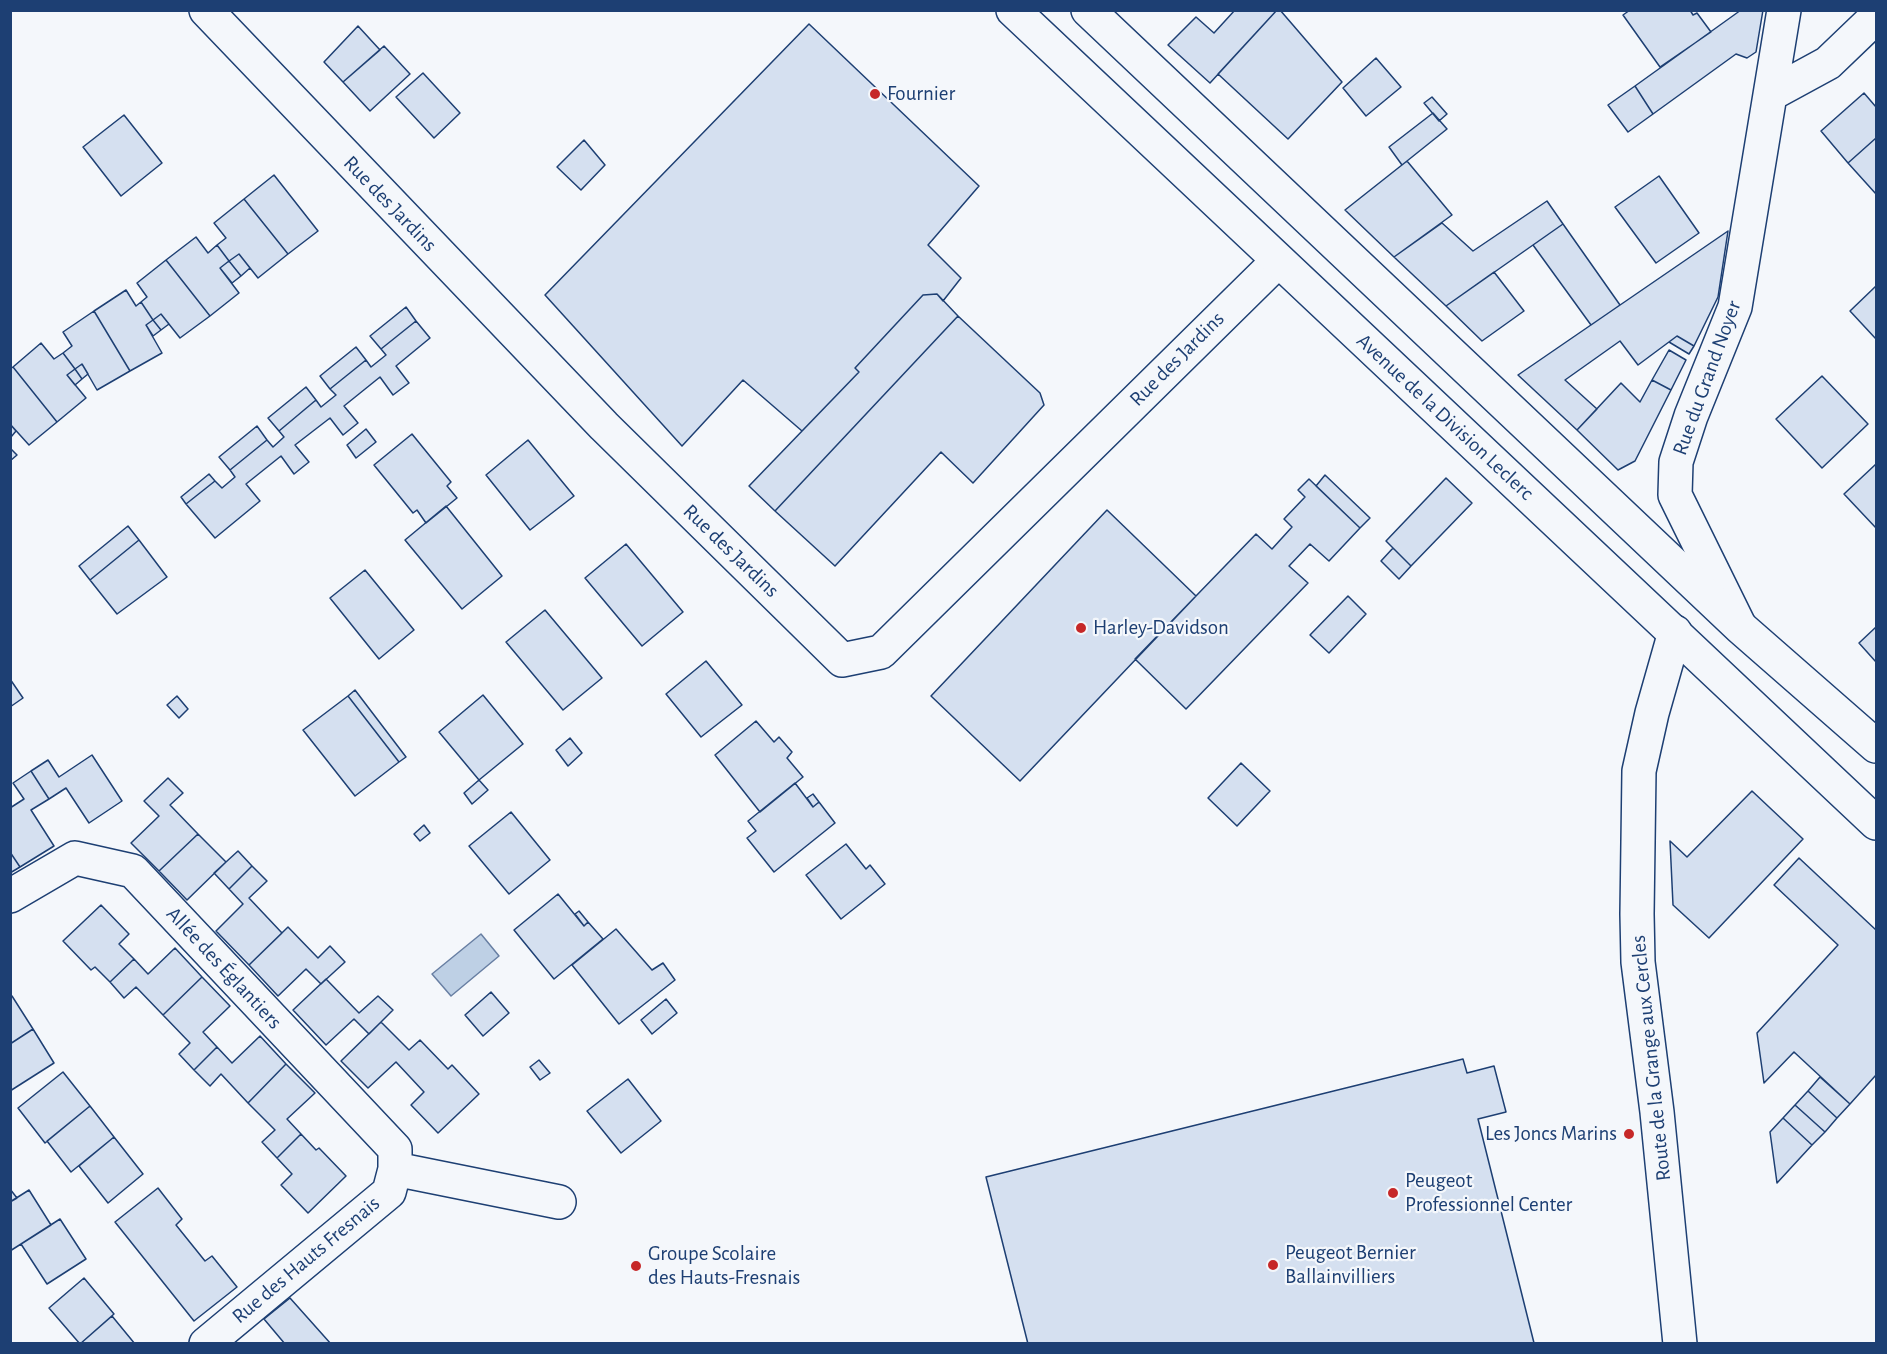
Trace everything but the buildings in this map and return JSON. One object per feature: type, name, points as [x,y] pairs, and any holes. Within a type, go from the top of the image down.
[{"type":"street","name":"Rue des Jardins","points":[[206,10],[604,426],[842,660],[882,652],[1278,261]]},
{"type":"street","name":"Avenue de la Division Leclerc","points":[[1013,10],[1876,823]]},
{"type":"street","points":[[1088,10],[1740,627],[1876,746]]},
{"type":"street","name":"Rue du Grand Noyer","points":[[1740,627],[1675,495],[1676,462],[1691,416],[1736,307],[1784,10]]},
{"type":"street","points":[[1771,94],[1828,63],[1876,17]]},
{"type":"street","name":"Route de la Grange aux Cercles","points":[[1675,632],[1652,713],[1639,771],[1638,962],[1657,1112],[1680,1344]]},
{"type":"street","name":"Allée des Églantiers","points":[[10,896],[75,858],[133,871],[395,1149],[395,1169]]},
{"type":"street","points":[[395,1169],[559,1202]]},
{"type":"street","name":"Rue des Hauts Fresnais","points":[[206,1344],[389,1192],[395,1169]]},
{"type":"water","points":[[481,934],[499,956],[451,996],[432,974]]},
{"type":"place","name":"Fournier","points":[[875,94]]},
{"type":"place","name":"Harley-Davidson","points":[[1081,628]]},
{"type":"place","name":"Les Joncs Marins","points":[[1629,1134]]},
{"type":"place","name":"Peugeot Professionnel Center","points":[[1393,1193]]},
{"type":"place","name":"Peugeot Bernier Ballainvilliers","points":[[1273,1265]]},
{"type":"place","name":"Groupe Scolaire des Hauts-Fresnais","points":[[636,1266]]}]
